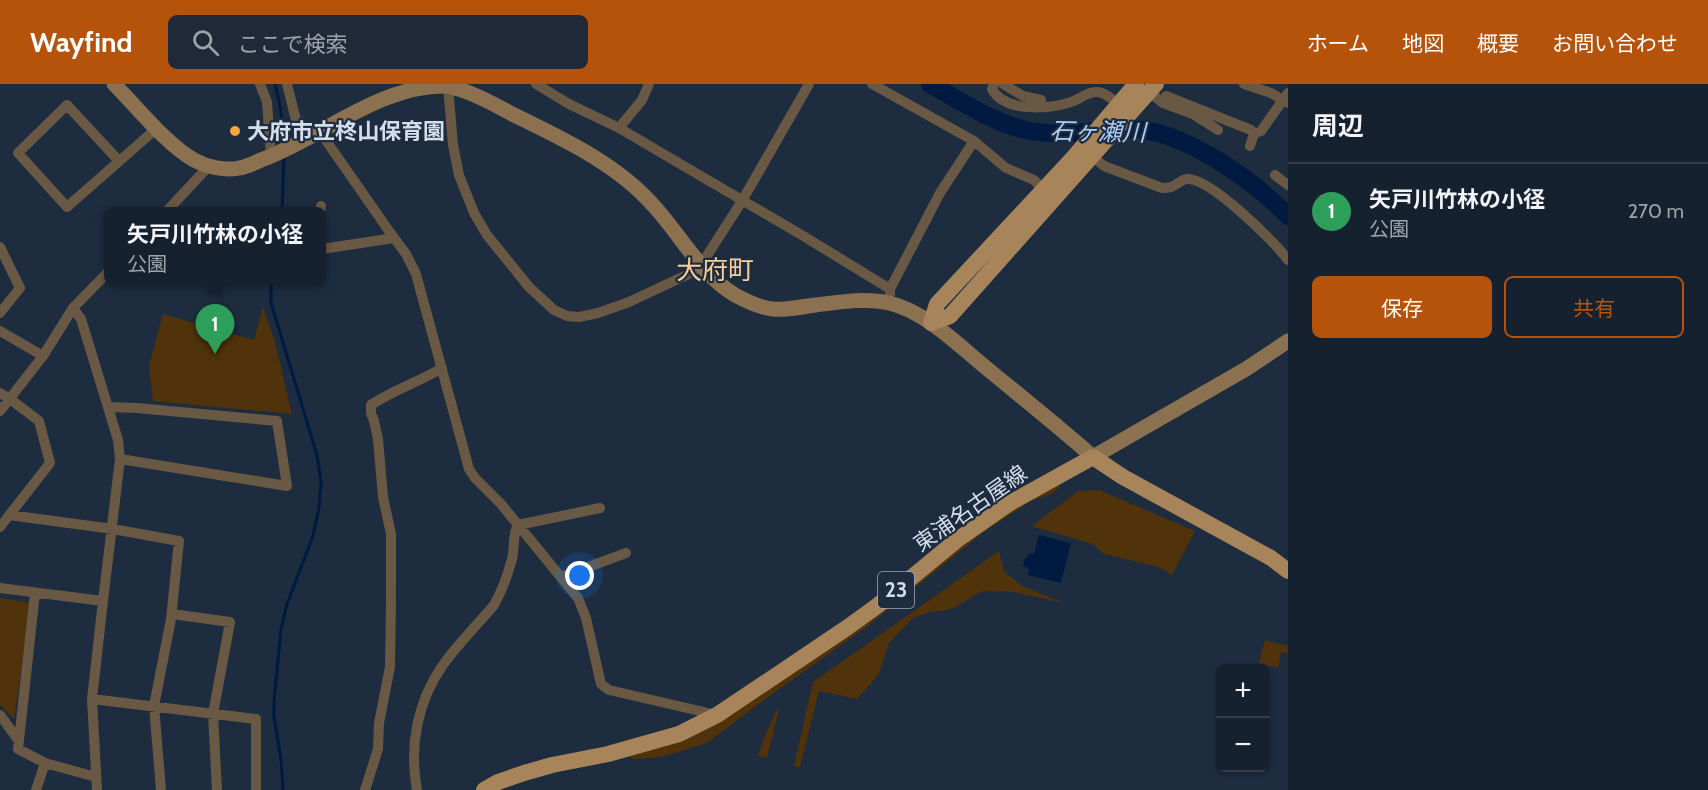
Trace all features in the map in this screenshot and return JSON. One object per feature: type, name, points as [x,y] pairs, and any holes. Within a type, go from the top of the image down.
[{"type":"main road","points":[[931,323],[937,304],[1073,158],[1120,110],[1152,89]]},
{"type":"main road","points":[[931,323],[950,316],[1094,154],[1120,110]]},
{"type":"main road","points":[[1093,457],[1123,477],[1270,558],[1288,571]]},
{"type":"main road","name":"東浦名古屋線","points":[[484,790],[498,782],[524,773],[608,754],[679,734],[717,715],[848,627],[957,540],[1010,503],[1093,457]]},
{"type":"street","points":[[114,84],[175,147],[208,166],[238,169],[285,149],[372,100],[421,85],[448,86],[479,97],[561,138],[618,174],[639,190],[653,205],[718,284],[736,296],[772,309],[791,309],[889,296]]},
{"type":"street","points":[[260,84],[285,149]]},
{"type":"street","points":[[285,149],[287,84]]},
{"type":"street","points":[[536,84],[568,104],[619,128],[805,237],[889,296],[922,315],[1093,457],[1246,369],[1288,341]]},
{"type":"street","points":[[619,128],[642,100],[649,84]]},
{"type":"street","points":[[448,86],[453,145],[459,175],[474,213],[488,235],[529,287],[554,310],[567,316],[579,317],[629,302],[693,272],[701,265],[742,201],[809,84]]},
{"type":"street","points":[[873,84],[974,141],[1006,168],[1034,180],[1044,189]]},
{"type":"street","points":[[994,84],[992,89],[998,98],[1027,108],[1061,105],[1099,92],[1107,95],[1120,110]]},
{"type":"street","points":[[1003,84],[1023,96],[1041,100]]},
{"type":"street","points":[[1244,84],[1287,98],[1261,131],[1254,134],[1250,146]]},
{"type":"street","points":[[1152,89],[1251,130],[1254,134]]},
{"type":"street","points":[[1152,89],[1163,103],[1193,114],[1218,130]]},
{"type":"street","points":[[119,161],[67,105],[18,153],[68,207],[157,128]]},
{"type":"street","points":[[318,129],[406,254],[416,274],[469,469],[501,504],[578,598],[601,684],[609,690],[717,715]]},
{"type":"street","points":[[889,296],[940,192],[974,141]]},
{"type":"street","points":[[1094,154],[1104,166],[1162,188],[1171,187],[1188,179],[1203,183],[1254,224],[1288,260]]},
{"type":"street","points":[[171,207],[208,166]]},
{"type":"street","points":[[1275,175],[1288,185]]},
{"type":"street","points":[[326,248],[394,238]]},
{"type":"street","points":[[0,247],[20,288],[0,314]]},
{"type":"street","points":[[0,411],[43,356],[73,308],[104,275]]},
{"type":"street","points":[[73,308],[81,319],[118,440],[120,459],[92,699],[97,790]]},
{"type":"street","points":[[0,331],[43,356]]},
{"type":"street","points":[[365,790],[378,748],[379,723],[390,667],[391,611],[391,534],[383,497],[378,439],[371,405],[442,368]]},
{"type":"street","points":[[0,393],[39,421],[50,463],[0,527]]},
{"type":"street","points":[[108,407],[277,421],[287,486],[120,459]]},
{"type":"street","points":[[417,790],[414,741],[418,719],[443,664],[498,598],[513,557],[515,529],[518,525],[600,508]]},
{"type":"street","points":[[9,515],[113,529],[179,541],[172,614],[154,706],[161,790]]},
{"type":"street","points":[[561,577],[626,553]]},
{"type":"street","points":[[0,588],[103,601]]},
{"type":"street","points":[[35,593],[18,749],[45,763],[96,777]]},
{"type":"street","points":[[172,614],[230,622],[213,714],[217,790]]},
{"type":"street","points":[[92,699],[256,719],[256,790]]},
{"type":"street","points":[[0,715],[19,741]]},
{"type":"street","points":[[36,790],[45,763]]},
{"type":"shaded area","points":[[263,307],[275,342],[292,414],[153,401],[149,366],[163,314],[254,340]]},
{"type":"shaded area","points":[[1055,485],[1061,486],[1053,493],[1031,501],[985,531],[865,628],[707,743],[661,757],[633,759],[626,754],[678,740],[980,529]]},
{"type":"shaded area","points":[[1099,490],[1195,531],[1172,575],[1159,567],[1104,554],[1093,544],[1032,526],[1078,491]]},
{"type":"shaded area","points":[[999,551],[1004,571],[1022,586],[1064,603],[1013,592],[989,591],[980,592],[956,607],[944,611],[933,611],[913,618],[889,643],[879,674],[857,699],[819,691],[800,767],[794,766],[813,682]]},
{"type":"shaded area","points":[[0,598],[31,603],[14,719],[0,705]]},
{"type":"shaded area","points":[[1265,640],[1288,646],[1288,654],[1281,652],[1278,668],[1270,664],[1259,663]]},
{"type":"shaded area","points":[[777,709],[779,710],[767,758],[758,756],[765,735]]},
{"type":"water","points":[[1039,535],[1071,543],[1061,583],[1028,575],[1029,568],[1023,566],[1029,553],[1034,554]]},
{"type":"waterway","points":[[275,84],[284,144]]},
{"type":"waterway","name":"石ヶ瀬川","points":[[930,84],[991,118],[1030,131],[1067,133],[1130,129],[1150,131],[1172,138],[1194,147],[1236,173],[1256,187],[1288,216]]},
{"type":"waterway","points":[[282,207],[284,156]]},
{"type":"waterway","points":[[271,285],[271,303],[317,455],[321,482],[319,508],[313,536],[287,604],[281,629],[274,717],[281,759],[283,790]]},
{"type":"place","name":"大府市立柊山保育園","points":[[235,131]]},
{"type":"place","name":"矢戸川竹林の小径","points":[[215,354]]},
{"type":"district","name":"大府町","points":[[715,270]]}]
